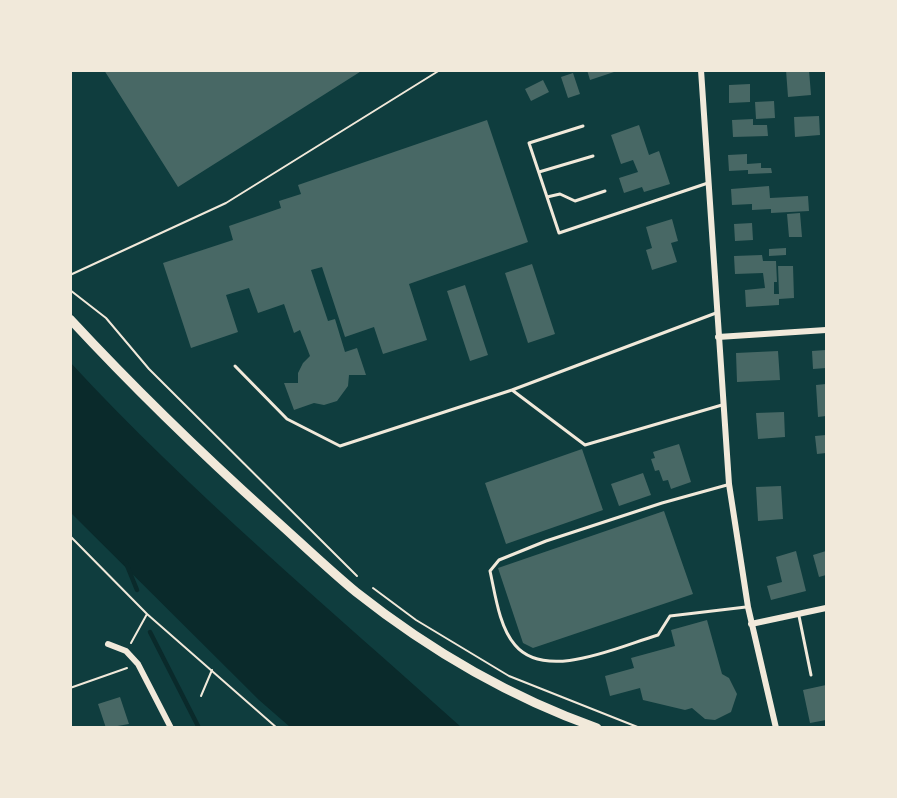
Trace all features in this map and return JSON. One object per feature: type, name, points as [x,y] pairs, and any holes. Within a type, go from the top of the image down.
[{"type":"main road","points":[[70,319],[148,400],[243,491],[356,591],[404,627],[478,674],[542,706],[597,728]]},
{"type":"street","points":[[703,71],[716,313],[729,484],[748,607],[776,728]]},
{"type":"street","points":[[718,337],[826,330]]},
{"type":"street","points":[[752,624],[826,608]]},
{"type":"street","points":[[108,644],[126,651],[138,664],[171,728]]},
{"type":"lane","points":[[583,126],[529,142],[559,233],[708,183]]},
{"type":"lane","points":[[539,172],[593,156]]},
{"type":"lane","points":[[547,197],[560,194],[575,201],[605,191]]},
{"type":"lane","points":[[235,366],[287,419],[339,446],[512,390],[716,313]]},
{"type":"lane","points":[[512,390],[585,445],[722,405]]},
{"type":"lane","points":[[729,484],[546,541],[499,560],[490,571],[507,631],[515,646],[545,662],[569,662],[658,634],[670,616],[748,607]]},
{"type":"lane","points":[[798,614],[811,675]]},
{"type":"path","points":[[70,275],[226,203],[440,70]]},
{"type":"path","points":[[70,290],[106,318],[149,369],[359,578]]},
{"type":"path","points":[[70,536],[147,614],[277,728]]},
{"type":"path","points":[[369,585],[416,620],[509,676],[640,728]]},
{"type":"path","points":[[126,651],[147,614]]},
{"type":"path","points":[[70,688],[138,664]]},
{"type":"path","points":[[201,696],[212,670]]},
{"type":"water","points":[[70,362],[212,504],[461,727],[290,727],[259,700],[71,513]]},
{"type":"building","points":[[104,70],[363,70],[178,187]]},
{"type":"building","points":[[587,70],[617,70],[617,71],[590,80]]},
{"type":"building","points":[[786,70],[809,70],[811,95],[788,97]]},
{"type":"building","points":[[573,73],[580,94],[568,98],[561,77]]},
{"type":"building","points":[[543,80],[549,92],[531,101],[525,89]]},
{"type":"building","points":[[750,84],[750,102],[729,103],[729,85]]},
{"type":"building","points":[[774,101],[775,118],[756,119],[755,102]]},
{"type":"building","points":[[819,116],[820,135],[795,137],[794,117]]},
{"type":"building","points":[[753,119],[753,125],[767,125],[768,136],[733,137],[732,120]]},
{"type":"building","points":[[487,120],[528,242],[409,284],[427,340],[383,354],[374,327],[345,337],[322,267],[311,270],[328,321],[335,319],[345,352],[357,348],[366,375],[349,375],[348,386],[337,401],[324,405],[314,403],[294,410],[284,383],[298,383],[298,373],[310,356],[300,330],[294,333],[284,304],[258,313],[249,288],[226,295],[238,332],[191,348],[163,263],[233,240],[229,226],[281,208],[279,201],[301,194],[298,185]]},
{"type":"building","points":[[639,125],[649,155],[659,151],[670,184],[644,192],[642,187],[624,193],[619,178],[638,172],[633,160],[621,164],[611,135]]},
{"type":"building","points":[[747,154],[747,164],[761,163],[761,168],[771,168],[772,173],[748,174],[748,170],[729,171],[728,155]]},
{"type":"building","points":[[769,186],[770,198],[808,196],[809,211],[771,213],[771,209],[752,210],[752,204],[732,205],[731,189]]},
{"type":"building","points":[[800,213],[802,237],[789,237],[787,214]]},
{"type":"building","points":[[672,219],[678,241],[671,243],[677,262],[652,270],[646,250],[652,248],[646,227]]},
{"type":"building","points":[[752,223],[753,240],[735,241],[734,224]]},
{"type":"building","points":[[786,248],[786,255],[769,256],[769,249]]},
{"type":"building","points":[[762,255],[763,261],[776,261],[777,282],[774,282],[774,294],[779,294],[778,266],[793,266],[794,298],[779,299],[779,305],[746,307],[745,290],[765,288],[763,273],[735,274],[734,256]]},
{"type":"building","points":[[532,264],[555,334],[528,343],[505,273]]},
{"type":"building","points":[[465,285],[488,355],[470,361],[447,291]]},
{"type":"building","points":[[826,350],[826,368],[813,369],[812,351]]},
{"type":"building","points":[[778,351],[780,380],[737,382],[736,353]]},
{"type":"building","points":[[826,384],[826,416],[818,417],[816,385]]},
{"type":"building","points":[[784,412],[785,437],[758,439],[756,413]]},
{"type":"building","points":[[826,435],[826,453],[817,454],[815,436]]},
{"type":"building","points":[[679,444],[691,482],[671,489],[668,480],[663,481],[659,470],[655,471],[651,459],[655,458],[653,452]]},
{"type":"building","points":[[582,449],[603,510],[506,544],[485,483]]},
{"type":"building","points":[[643,473],[651,495],[619,506],[611,484]]},
{"type":"building","points":[[781,486],[783,519],[758,521],[756,487]]},
{"type":"building","points":[[664,511],[693,594],[533,648],[523,643],[498,568]]},
{"type":"building","points":[[796,551],[806,591],[771,600],[767,586],[782,582],[776,557]]},
{"type":"building","points":[[826,551],[826,575],[819,577],[813,555]]},
{"type":"building","points":[[707,620],[722,674],[729,678],[737,694],[731,712],[715,720],[705,719],[692,708],[685,710],[643,700],[640,688],[610,696],[605,676],[634,668],[631,658],[675,646],[671,630]]},
{"type":"building","points":[[826,685],[826,720],[810,723],[803,690]]},
{"type":"building","points":[[120,697],[129,724],[106,728],[98,704]]},
{"type":"waterway","points":[[126,563],[137,590]]},
{"type":"waterway","points":[[150,632],[199,728]]}]
